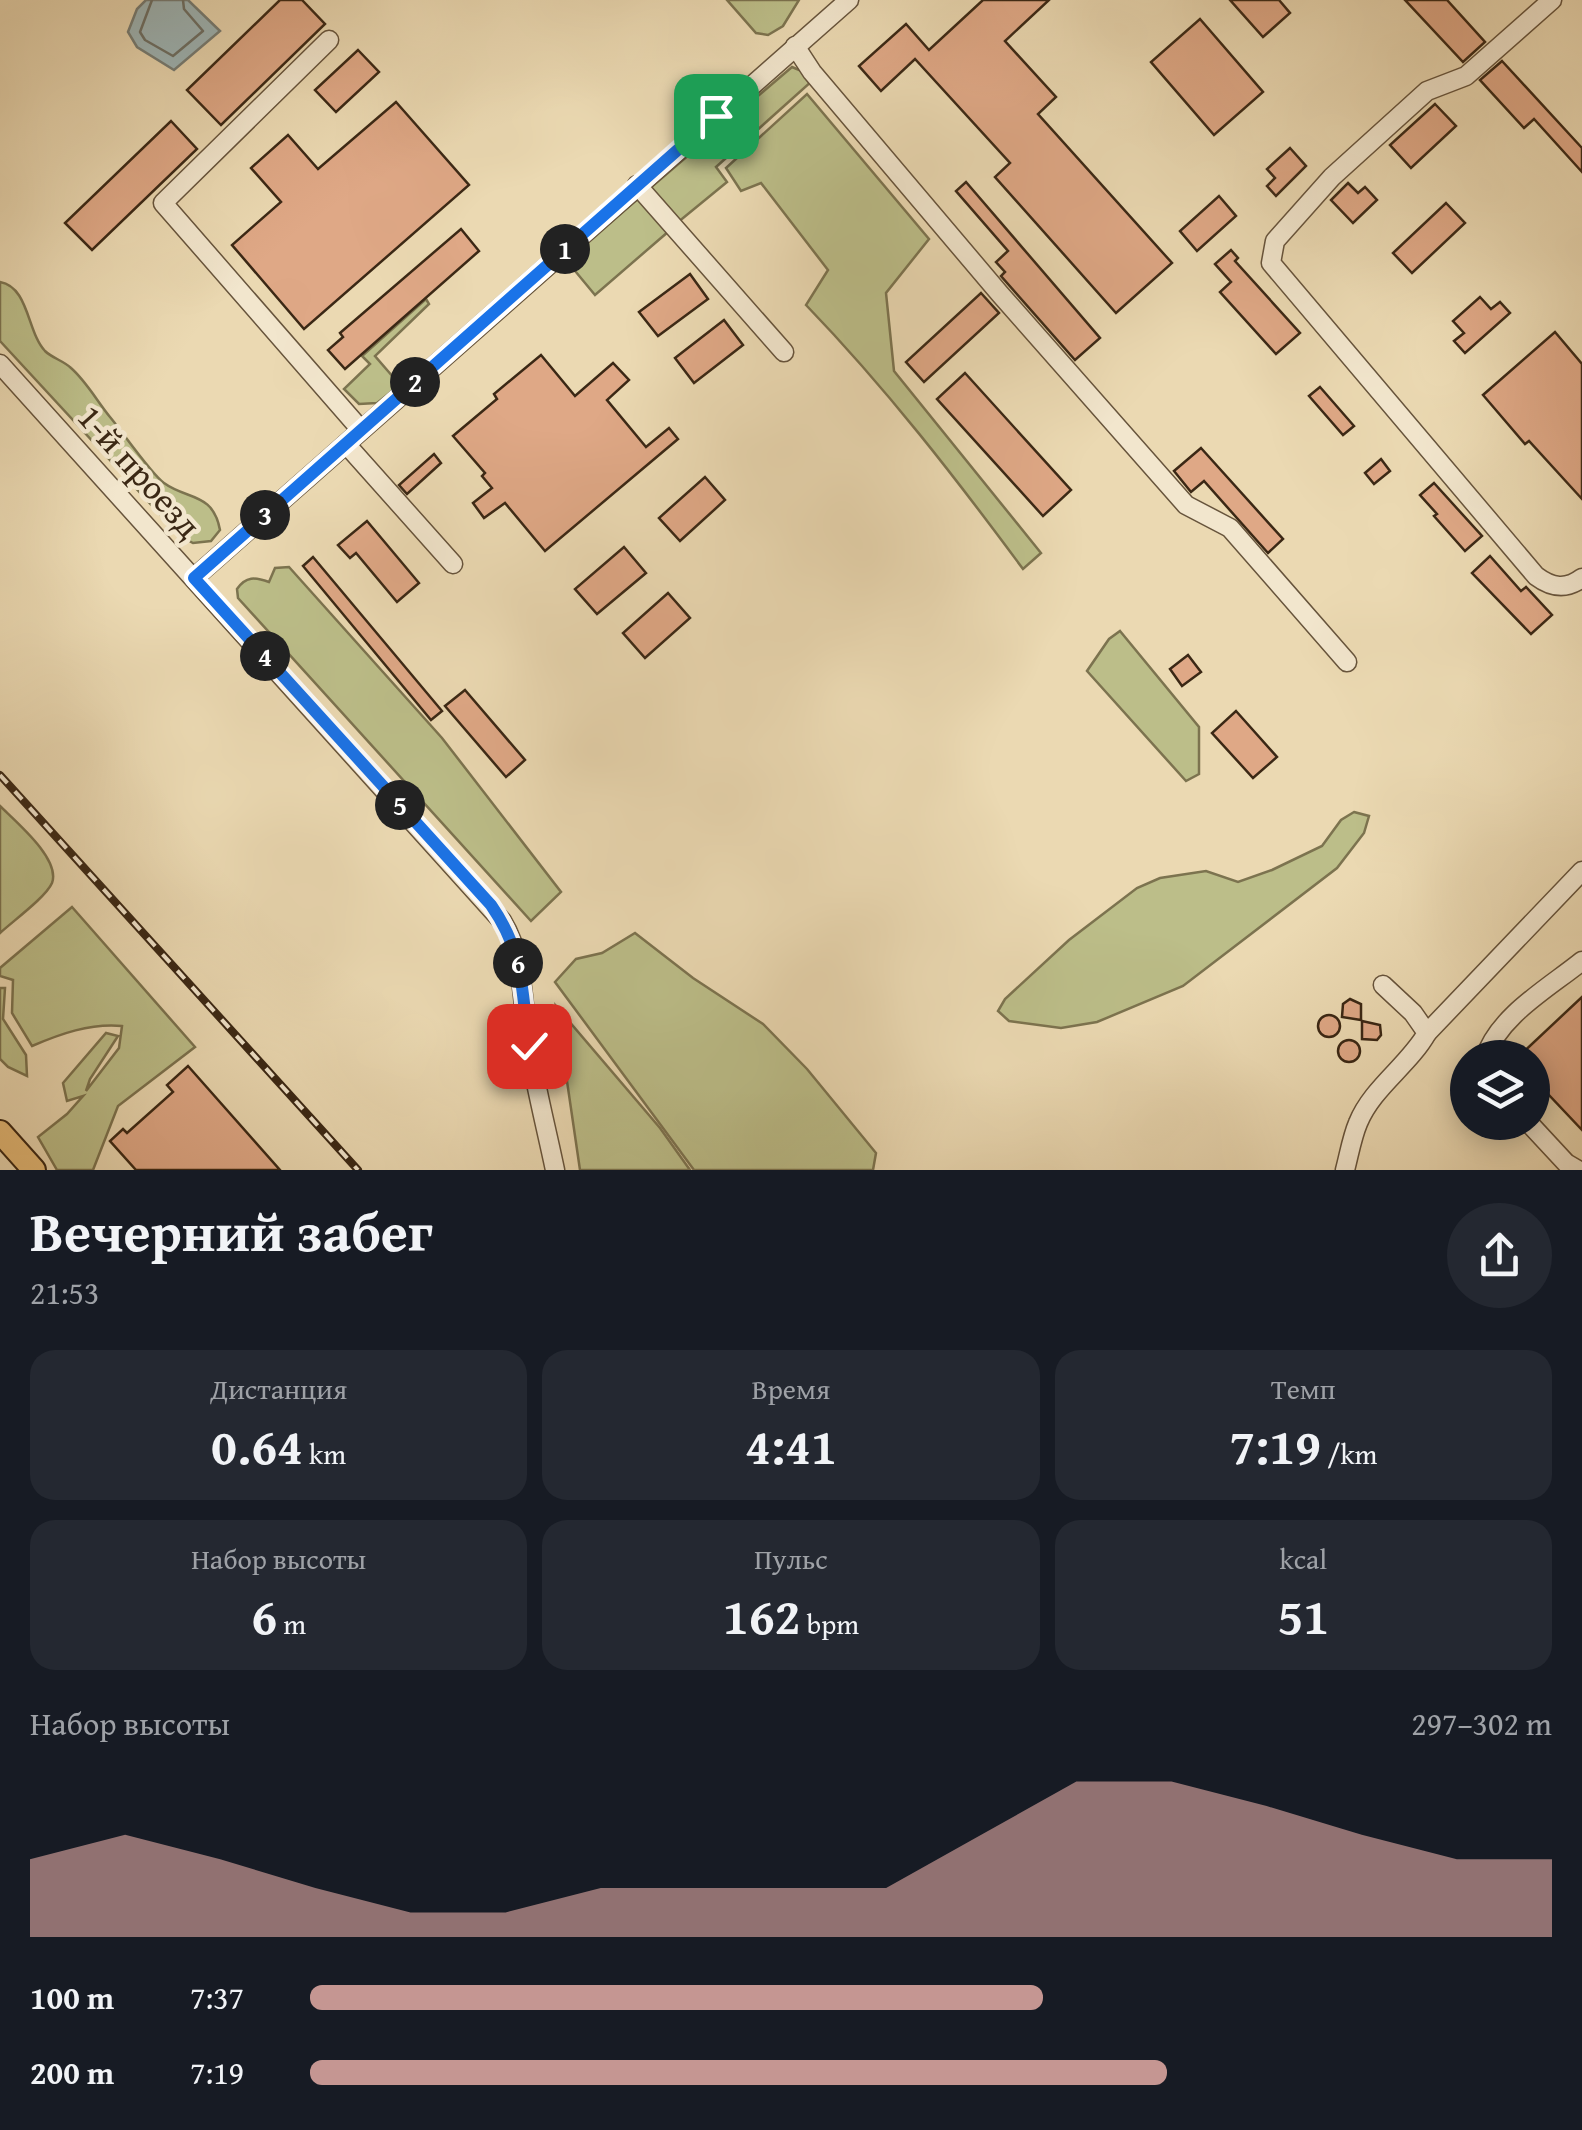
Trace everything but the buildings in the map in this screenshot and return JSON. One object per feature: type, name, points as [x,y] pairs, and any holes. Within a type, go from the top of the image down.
[{"type":"main road","points":[[0,1132],[34,1170]]},
{"type":"street","points":[[194,578],[849,0]]},
{"type":"street","points":[[1552,0],[1466,76],[1428,91],[1332,177],[1274,241],[1271,264],[1536,576],[1554,587],[1582,578]]},
{"type":"street","points":[[329,40],[164,203],[361,430]]},
{"type":"street","points":[[794,46],[1000,294],[1186,504],[1230,528],[1348,662]]},
{"type":"street","points":[[637,185],[784,352]]},
{"type":"street","name":"1-й проезд","points":[[0,364],[491,905],[512,936],[518,958],[529,1046],[556,1170]]},
{"type":"street","points":[[346,444],[453,564]]},
{"type":"street","points":[[1345,1170],[1358,1120],[1384,1086],[1416,1054],[1428,1033],[1582,870]]},
{"type":"street","points":[[1491,1040],[1582,960]]},
{"type":"street","points":[[1384,985],[1428,1033]]},
{"type":"street","points":[[1545,1140],[1578,1170]]},
{"type":"green space","points":[[727,0],[799,0],[783,26],[768,35],[756,33]]},
{"type":"green space","points":[[792,67],[812,81],[716,167],[727,182],[677,223],[649,189]]},
{"type":"green space","points":[[807,94],[929,239],[886,293],[894,371],[1041,553],[1023,569],[919,434],[806,305],[828,270],[761,183],[741,191],[726,168]]},
{"type":"green space","points":[[640,197],[669,231],[595,295],[566,260]]},
{"type":"green space","points":[[0,282],[17,292],[45,351],[82,379],[159,478],[212,509],[220,530],[211,541],[193,543],[180,536],[0,341]]},
{"type":"green space","points":[[426,299],[429,304],[375,356],[400,385],[377,403],[359,404],[344,389],[370,364],[362,356]]},
{"type":"green space","points":[[289,567],[442,738],[561,892],[531,921],[238,598],[237,589],[247,580],[269,582],[275,568]]},
{"type":"green space","points":[[1120,631],[1199,727],[1199,774],[1186,781],[1087,671],[1109,639]]},
{"type":"green space","points":[[0,806],[35,841],[53,873],[52,883],[43,895],[0,933]]},
{"type":"green space","points":[[1354,812],[1369,816],[1364,833],[1337,868],[1183,986],[1097,1022],[1061,1028],[1009,1021],[998,1011],[1005,999],[1069,940],[1137,888],[1160,878],[1206,871],[1238,882],[1322,846],[1341,820]]},
{"type":"green space","points":[[72,907],[195,1047],[118,1106],[93,1170],[57,1170],[38,1137],[83,1096],[67,1101],[63,1083],[106,1033],[118,1036],[86,1091],[119,1048],[122,1026],[87,1028],[32,1046],[12,1013],[13,980],[0,976],[0,968]]},
{"type":"green space","points":[[635,933],[693,978],[763,1024],[807,1069],[876,1153],[873,1170],[694,1170],[555,982],[576,959],[602,953]]},
{"type":"green space","points":[[0,988],[5,988],[3,1019],[26,1055],[27,1076],[0,1059]]},
{"type":"green space","points":[[556,1006],[660,1128],[690,1170],[580,1170]]},
{"type":"water","points":[[146,0],[188,0],[220,31],[174,70],[137,47],[128,32],[137,9]]},
{"type":"railway","points":[[0,775],[358,1170]]},
{"type":"route","points":[[529,1046],[518,958],[512,936],[491,905],[194,578],[716,116]]}]
